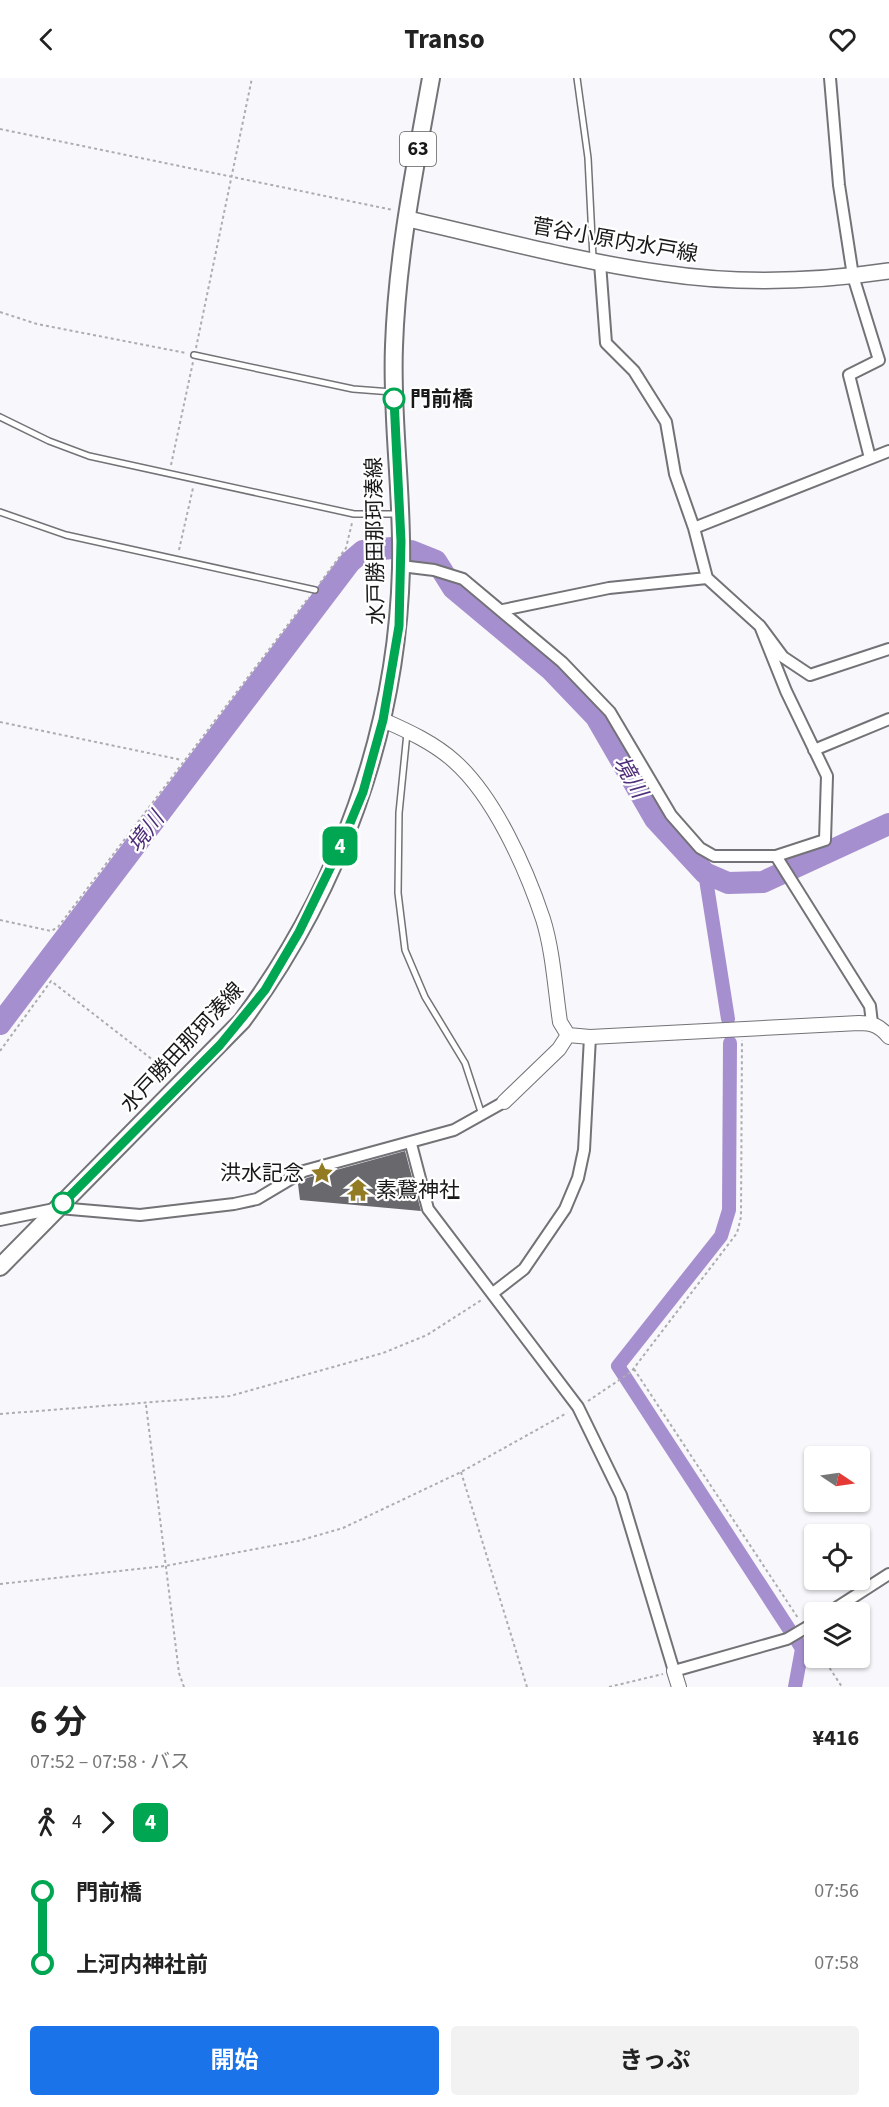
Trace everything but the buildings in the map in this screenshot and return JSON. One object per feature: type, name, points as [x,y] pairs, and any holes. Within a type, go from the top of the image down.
[{"type":"main road","name":"水戸勝田那珂湊線","points":[[0,1267],[242,1021],[265,990],[299,932],[338,852],[363,792],[383,720],[397,643],[401,566],[394,392],[396,313],[408,219],[431,78]]},
{"type":"main road","name":"菅谷小原内水戸線","points":[[408,219],[596,262],[664,274],[749,280],[853,276],[889,271]]},
{"type":"street","points":[[830,78],[838,185],[853,276],[879,360],[849,375],[870,458]]},
{"type":"street","points":[[596,262],[606,344],[634,371],[666,422],[680,490],[694,528],[707,578],[760,626],[783,657],[810,675],[889,649]]},
{"type":"street","points":[[694,528],[889,451]]},
{"type":"street","points":[[401,566],[434,570],[463,579],[503,610],[562,662],[610,712],[671,815],[700,848],[714,856],[779,860],[825,840],[827,776],[786,691],[760,626]]},
{"type":"street","points":[[503,610],[609,588],[707,578]]},
{"type":"street","points":[[814,750],[889,719]]},
{"type":"street","points":[[383,720],[434,746],[459,766],[488,799],[543,919],[560,1022],[568,1035]]},
{"type":"street","points":[[779,860],[870,1006],[872,1023]]},
{"type":"street","points":[[568,1035],[590,1038],[872,1023],[882,1028],[889,1037]]},
{"type":"street","points":[[0,1220],[59,1208],[140,1215],[234,1204],[257,1199],[304,1171],[411,1144],[454,1130],[504,1102],[559,1049],[568,1035]]},
{"type":"street","points":[[493,1293],[524,1269],[565,1209],[578,1178],[584,1150],[590,1038]]},
{"type":"street","points":[[411,1144],[428,1209],[578,1407],[621,1495],[679,1687]]},
{"type":"street","points":[[846,1602],[889,1574]]},
{"type":"street","points":[[674,1671],[787,1639],[804,1629]]},
{"type":"lane","points":[[577,78],[588,158],[596,262]]},
{"type":"lane","points":[[194,355],[353,389],[394,392]]},
{"type":"lane","points":[[0,417],[48,441],[89,456],[354,514],[399,514]]},
{"type":"lane","points":[[0,512],[66,535],[315,590]]},
{"type":"lane","points":[[408,732],[402,762],[398,893],[405,950],[425,997],[465,1063],[482,1115]]},
{"type":"path","points":[[169,474],[252,78]]},
{"type":"path","points":[[0,129],[398,211],[408,219]]},
{"type":"path","points":[[0,312],[37,324],[194,355]]},
{"type":"path","points":[[177,560],[195,480]]},
{"type":"path","points":[[0,920],[51,931],[58,927],[346,548],[354,514]]},
{"type":"path","points":[[0,722],[183,760]]},
{"type":"path","points":[[0,1051],[51,981],[181,1085]]},
{"type":"path","points":[[0,1584],[165,1566],[298,1541],[343,1528],[460,1472],[578,1407],[632,1372],[737,1233],[741,1217],[742,1029]]},
{"type":"path","points":[[0,1414],[230,1396],[383,1353],[427,1335],[493,1293]]},
{"type":"path","points":[[634,1368],[804,1617]]},
{"type":"path","points":[[146,1404],[179,1673],[184,1687]]},
{"type":"path","points":[[460,1472],[527,1687]]},
{"type":"path","points":[[830,1668],[842,1687]]},
{"type":"path","points":[[609,1687],[674,1671]]},
{"type":"waterway","name":"境川","points":[[0,1024],[350,562],[363,551],[392,548]]},
{"type":"waterway","name":"境川","points":[[411,551],[436,561],[453,588],[550,669],[596,717],[655,819],[705,873],[728,883],[763,882],[889,824]]},
{"type":"waterway","points":[[705,873],[728,1019]]},
{"type":"waterway","points":[[730,1043],[729,1210],[721,1236],[618,1366],[791,1632]]},
{"type":"waterway","points":[[795,1687],[802,1649],[796,1639]]},
{"type":"bus line","name":"4","points":[[63,1203],[220,1045],[242,1021],[265,990],[299,932],[338,852],[363,792],[383,720],[399,626],[401,541],[394,399]]},
{"type":"place","name":"門前橋","points":[[394,399]]},
{"type":"place","name":"洪水記念","points":[[322,1173]]},
{"type":"place","name":"素鵞神社","points":[[358,1190]]}]
